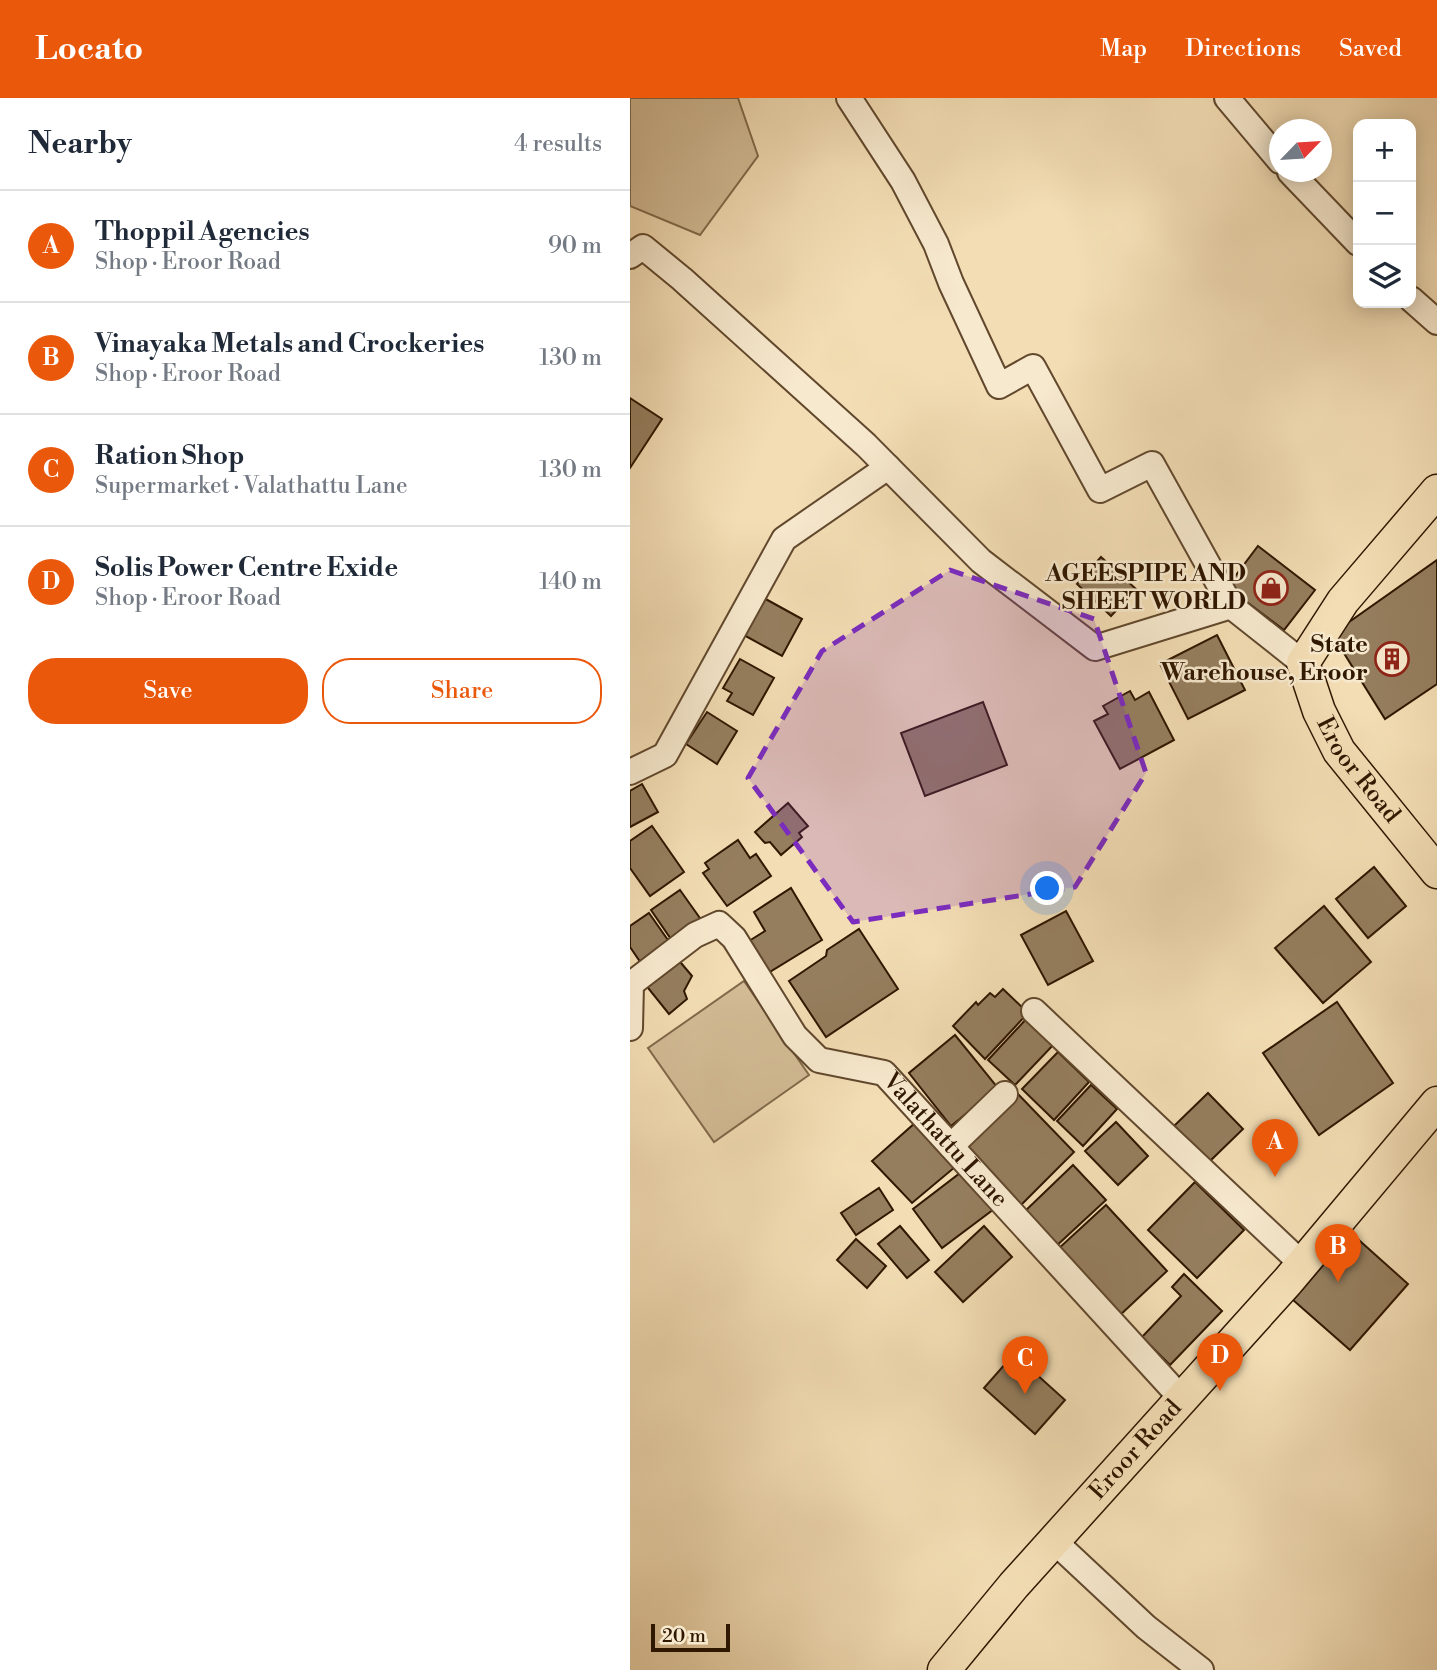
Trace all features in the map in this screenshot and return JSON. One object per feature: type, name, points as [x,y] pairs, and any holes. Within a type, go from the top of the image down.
[{"type":"main road","points":[[1303,663],[1343,601],[1437,491]]},
{"type":"main road","name":"Eroor Road","points":[[1303,663],[1319,711],[1339,751],[1437,872]]},
{"type":"main road","name":"Eroor Road","points":[[944,1670],[1054,1541],[1303,1264],[1437,1103]]},
{"type":"street","points":[[849,98],[903,181],[936,244],[951,283],[999,386],[1033,368],[1100,490],[1152,464],[1231,606],[1303,663]]},
{"type":"street","points":[[1227,98],[1269,149]]},
{"type":"street","points":[[1300,182],[1353,238]]},
{"type":"street","points":[[630,256],[643,247],[761,350],[888,467],[981,561],[1096,648],[1231,606]]},
{"type":"street","points":[[1416,303],[1437,322]]},
{"type":"street","points":[[630,772],[665,755],[784,539],[888,467]]},
{"type":"street","name":"Valathattu Lane","points":[[630,1028],[630,984],[695,935],[719,924],[734,937],[795,1036],[819,1060],[884,1073],[1182,1399]]},
{"type":"street","points":[[1034,1011],[1303,1264]]},
{"type":"street","points":[[951,1146],[1005,1094]]},
{"type":"street","points":[[1054,1541],[1146,1627],[1201,1670]]},
{"type":"highlighted area","points":[[950,570],[1094,619],[1146,773],[1075,887],[853,922],[748,778],[822,651]]},
{"type":"shaded area","points":[[630,98],[738,98],[758,156],[700,235],[630,206]]},
{"type":"shaded area","points":[[744,981],[809,1075],[714,1142],[648,1048]]},
{"type":"building","points":[[630,398],[662,419],[630,468]]},
{"type":"building","name":"AGEESPIPE AND SHEET WORLD","points":[[1258,546],[1315,590],[1284,630],[1227,587]]},
{"type":"building","points":[[1101,557],[1136,589],[1111,616],[1077,584]]},
{"type":"building","name":"State Warehouse, Eroor","points":[[1437,560],[1437,684],[1385,719],[1332,634]]},
{"type":"building","points":[[762,597],[802,619],[782,656],[742,634]]},
{"type":"building","points":[[1217,635],[1245,690],[1188,719],[1160,664]]},
{"type":"building","points":[[740,659],[774,678],[753,715],[727,701],[732,693],[723,688]]},
{"type":"building","points":[[1130,691],[1135,700],[1149,692],[1174,740],[1120,769],[1094,721],[1108,714],[1103,706]]},
{"type":"building","points":[[983,702],[1007,765],[925,796],[901,733]]},
{"type":"building","points":[[707,712],[737,731],[717,764],[686,744]]},
{"type":"building","points":[[642,784],[658,812],[630,827],[630,791]]},
{"type":"building","points":[[788,803],[808,826],[799,833],[802,837],[781,855],[770,842],[765,843],[755,832]]},
{"type":"building","points":[[652,826],[684,872],[650,896],[630,868],[630,841]]},
{"type":"building","points":[[738,840],[750,858],[756,854],[771,876],[727,906],[703,873],[709,869],[705,863]]},
{"type":"building","points":[[1374,867],[1406,906],[1368,938],[1336,899]]},
{"type":"building","points":[[791,888],[822,940],[768,973],[749,941],[765,931],[754,912]]},
{"type":"building","points":[[680,890],[702,921],[673,942],[651,910]]},
{"type":"building","points":[[1324,906],[1371,962],[1323,1003],[1275,948]]},
{"type":"building","points":[[1066,911],[1093,961],[1048,985],[1021,935]]},
{"type":"building","points":[[649,913],[670,943],[641,963],[630,947],[630,926]]},
{"type":"building","points":[[859,929],[898,989],[826,1037],[789,981],[826,956],[827,950]]},
{"type":"building","points":[[676,957],[692,976],[684,991],[687,999],[669,1014],[644,983]]},
{"type":"building","points":[[1003,989],[1028,1013],[985,1059],[953,1026],[976,1002],[978,1005],[990,993],[995,997]]},
{"type":"building","points":[[1337,1002],[1393,1083],[1319,1135],[1263,1053]]},
{"type":"building","points":[[1029,1016],[1056,1042],[1015,1085],[988,1060]]},
{"type":"building","points":[[955,1035],[998,1088],[951,1126],[909,1073]]},
{"type":"building","points":[[1058,1052],[1089,1082],[1054,1120],[1022,1089]]},
{"type":"building","points":[[1091,1085],[1117,1109],[1083,1146],[1057,1121]]},
{"type":"building","points":[[1016,1092],[1074,1152],[1018,1208],[960,1148]]},
{"type":"building","points":[[1208,1093],[1243,1129],[1209,1162],[1174,1126]]},
{"type":"building","points":[[1116,1122],[1148,1156],[1118,1185],[1085,1151]]},
{"type":"building","points":[[915,1123],[955,1167],[912,1203],[872,1161]]},
{"type":"building","points":[[1073,1165],[1106,1200],[1054,1248],[1022,1214]]},
{"type":"building","points":[[964,1170],[994,1209],[942,1248],[913,1209]]},
{"type":"building","points":[[1195,1182],[1244,1230],[1197,1278],[1148,1230]]},
{"type":"building","points":[[879,1188],[893,1210],[856,1235],[841,1213]]},
{"type":"building","points":[[1106,1205],[1167,1271],[1118,1317],[1057,1250]]},
{"type":"building","points":[[900,1226],[929,1260],[907,1278],[878,1244]]},
{"type":"building","points":[[984,1226],[1012,1257],[963,1302],[935,1272]]},
{"type":"building","points":[[1351,1233],[1408,1284],[1350,1350],[1293,1300]]},
{"type":"building","points":[[856,1239],[886,1266],[867,1288],[837,1260]]},
{"type":"building","points":[[1184,1274],[1222,1311],[1170,1365],[1142,1337],[1181,1296],[1172,1287]]},
{"type":"building","points":[[1014,1354],[1065,1400],[1035,1434],[984,1388]]},
{"type":"place","name":"AGEESPIPE AND SHEET WORLD","points":[[1271,588]]},
{"type":"place","name":"State Warehouse, Eroor","points":[[1392,659]]},
{"type":"place","name":"Thoppil Agencies","points":[[1275,1177]]},
{"type":"place","name":"Vinayaka Metals and Crockeries","points":[[1338,1282]]},
{"type":"place","name":"Solis Power Centre Exide","points":[[1220,1391]]},
{"type":"place","name":"Ration Shop","points":[[1025,1394]]}]
